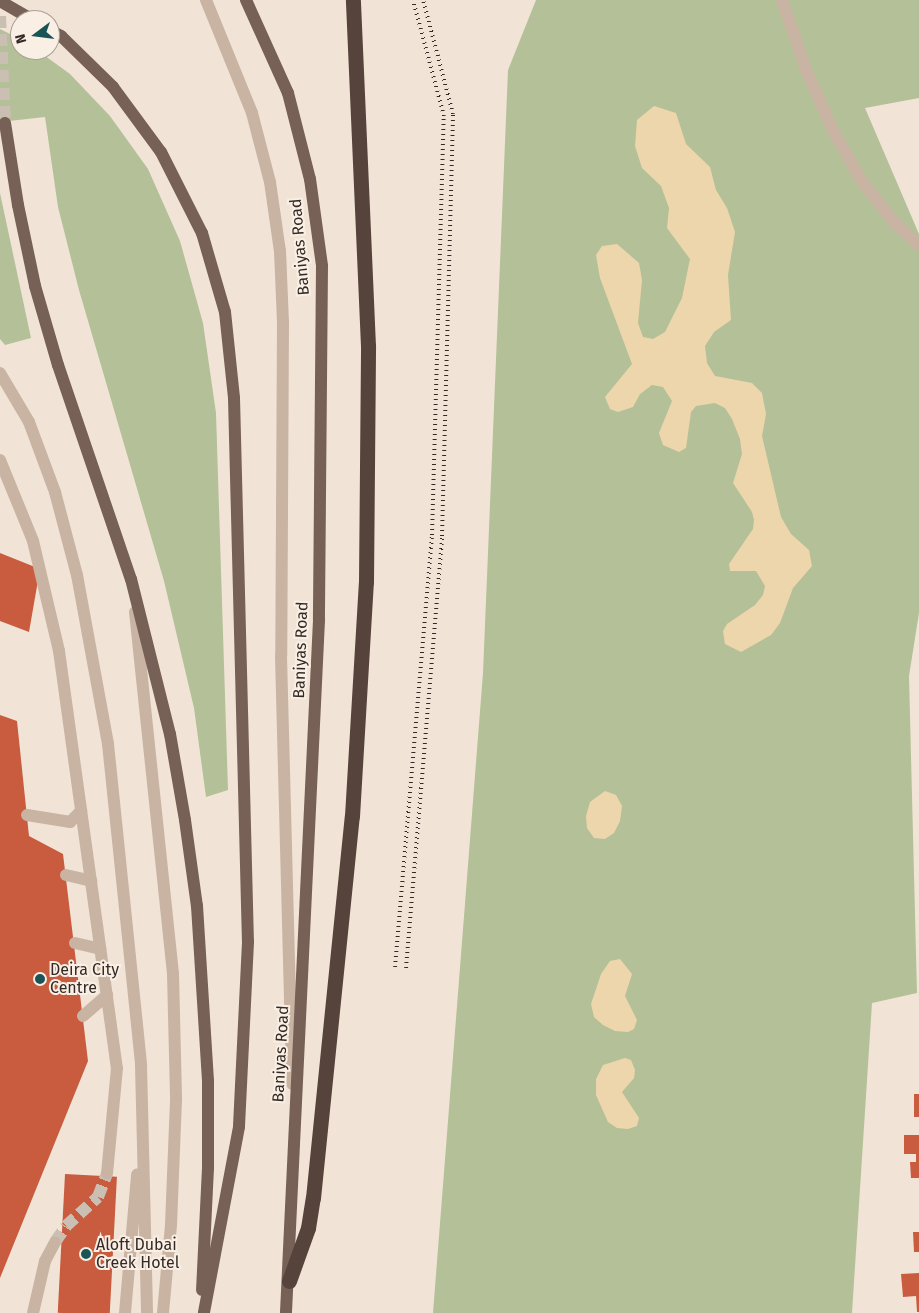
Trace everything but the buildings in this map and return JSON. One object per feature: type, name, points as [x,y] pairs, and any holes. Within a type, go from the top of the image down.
[{"type":"highway","points":[[289,1281],[308,1228],[313,1198],[352,816],[366,582],[368,346],[353,0]]},
{"type":"main road","name":"Baniyas Road","points":[[246,0],[288,93],[310,179],[322,266],[319,620],[286,1313]]},
{"type":"main road","points":[[0,1],[16,10]]},
{"type":"main road","points":[[60,35],[112,87],[161,152],[202,233],[225,312],[234,398],[248,942],[238,1127],[204,1313]]},
{"type":"main road","points":[[5,124],[18,205],[35,286],[58,365],[131,579],[170,734],[197,906],[208,1081],[208,1168],[200,1313]]},
{"type":"lane","points":[[206,0],[252,113],[270,182],[280,252],[283,322],[281,656],[293,1144]]},
{"type":"lane","points":[[782,0],[807,72],[834,132],[861,180],[895,222],[919,245]]},
{"type":"lane","points":[[0,373],[29,422],[54,492],[77,575],[108,744],[143,1108],[147,1313]]},
{"type":"lane","points":[[0,460],[33,541],[59,651],[117,1068],[107,1174]]},
{"type":"lane","points":[[131,579],[172,974],[175,1109],[171,1225],[163,1313]]},
{"type":"lane","points":[[27,815],[70,822],[81,811]]},
{"type":"lane","points":[[66,875],[91,881]]},
{"type":"lane","points":[[75,943],[100,949]]},
{"type":"lane","points":[[83,1016],[107,995]]},
{"type":"lane","points":[[125,1313],[143,1108]]},
{"type":"lane","points":[[33,1313],[45,1261],[55,1242]]},
{"type":"green space","points":[[536,0],[919,0],[919,98],[865,108],[919,234],[919,613],[909,676],[917,993],[872,1003],[852,1313],[433,1313],[483,673],[508,70]]},
{"type":"green space","points":[[0,29],[10,34],[10,60],[51,60],[70,74],[110,116],[148,169],[180,241],[203,323],[216,413],[228,790],[206,797],[194,708],[164,581],[79,290],[58,207],[45,117],[0,122]]},
{"type":"green space","points":[[0,193],[31,338],[5,345],[0,339]]},
{"type":"sand","points":[[654,106],[676,113],[686,144],[710,167],[716,190],[727,208],[735,232],[728,275],[731,320],[714,332],[705,346],[707,363],[715,376],[752,383],[762,393],[766,414],[762,436],[781,517],[791,534],[809,550],[812,566],[793,588],[780,623],[771,635],[741,652],[725,644],[723,631],[727,624],[755,605],[763,595],[765,586],[756,571],[730,571],[729,564],[753,529],[754,520],[752,512],[733,483],[742,454],[740,439],[732,419],[725,408],[715,403],[696,406],[691,412],[686,448],[679,452],[663,445],[659,433],[672,401],[663,387],[652,385],[640,394],[633,407],[618,412],[610,409],[605,397],[632,364],[600,278],[596,255],[602,246],[617,244],[639,263],[642,280],[638,323],[643,337],[653,339],[665,332],[682,298],[690,259],[667,228],[669,208],[661,186],[642,168],[635,146],[637,120]]},
{"type":"sand","points":[[605,791],[616,795],[622,806],[620,821],[614,833],[605,839],[594,838],[587,828],[586,816],[590,802]]},
{"type":"sand","points":[[620,959],[632,974],[625,996],[637,1020],[634,1029],[628,1032],[615,1031],[603,1025],[594,1017],[591,1004],[601,974],[610,961]]},
{"type":"sand","points":[[625,1058],[631,1060],[635,1070],[634,1078],[622,1092],[639,1118],[637,1126],[628,1129],[617,1128],[608,1122],[596,1095],[596,1079],[603,1065]]},
{"type":"tunnel","points":[[0,16],[5,123]]},
{"type":"tunnel","points":[[55,1242],[66,1226],[98,1197],[107,1174]]},
{"type":"railway","points":[[395,967],[432,535],[444,116],[413,0]]},
{"type":"railway","points":[[406,968],[442,536],[453,114],[423,0]]},
{"type":"place","name":"Deira City Centre","points":[[40,979]]},
{"type":"place","name":"Aloft Dubai Creek Hotel","points":[[86,1254]]}]
